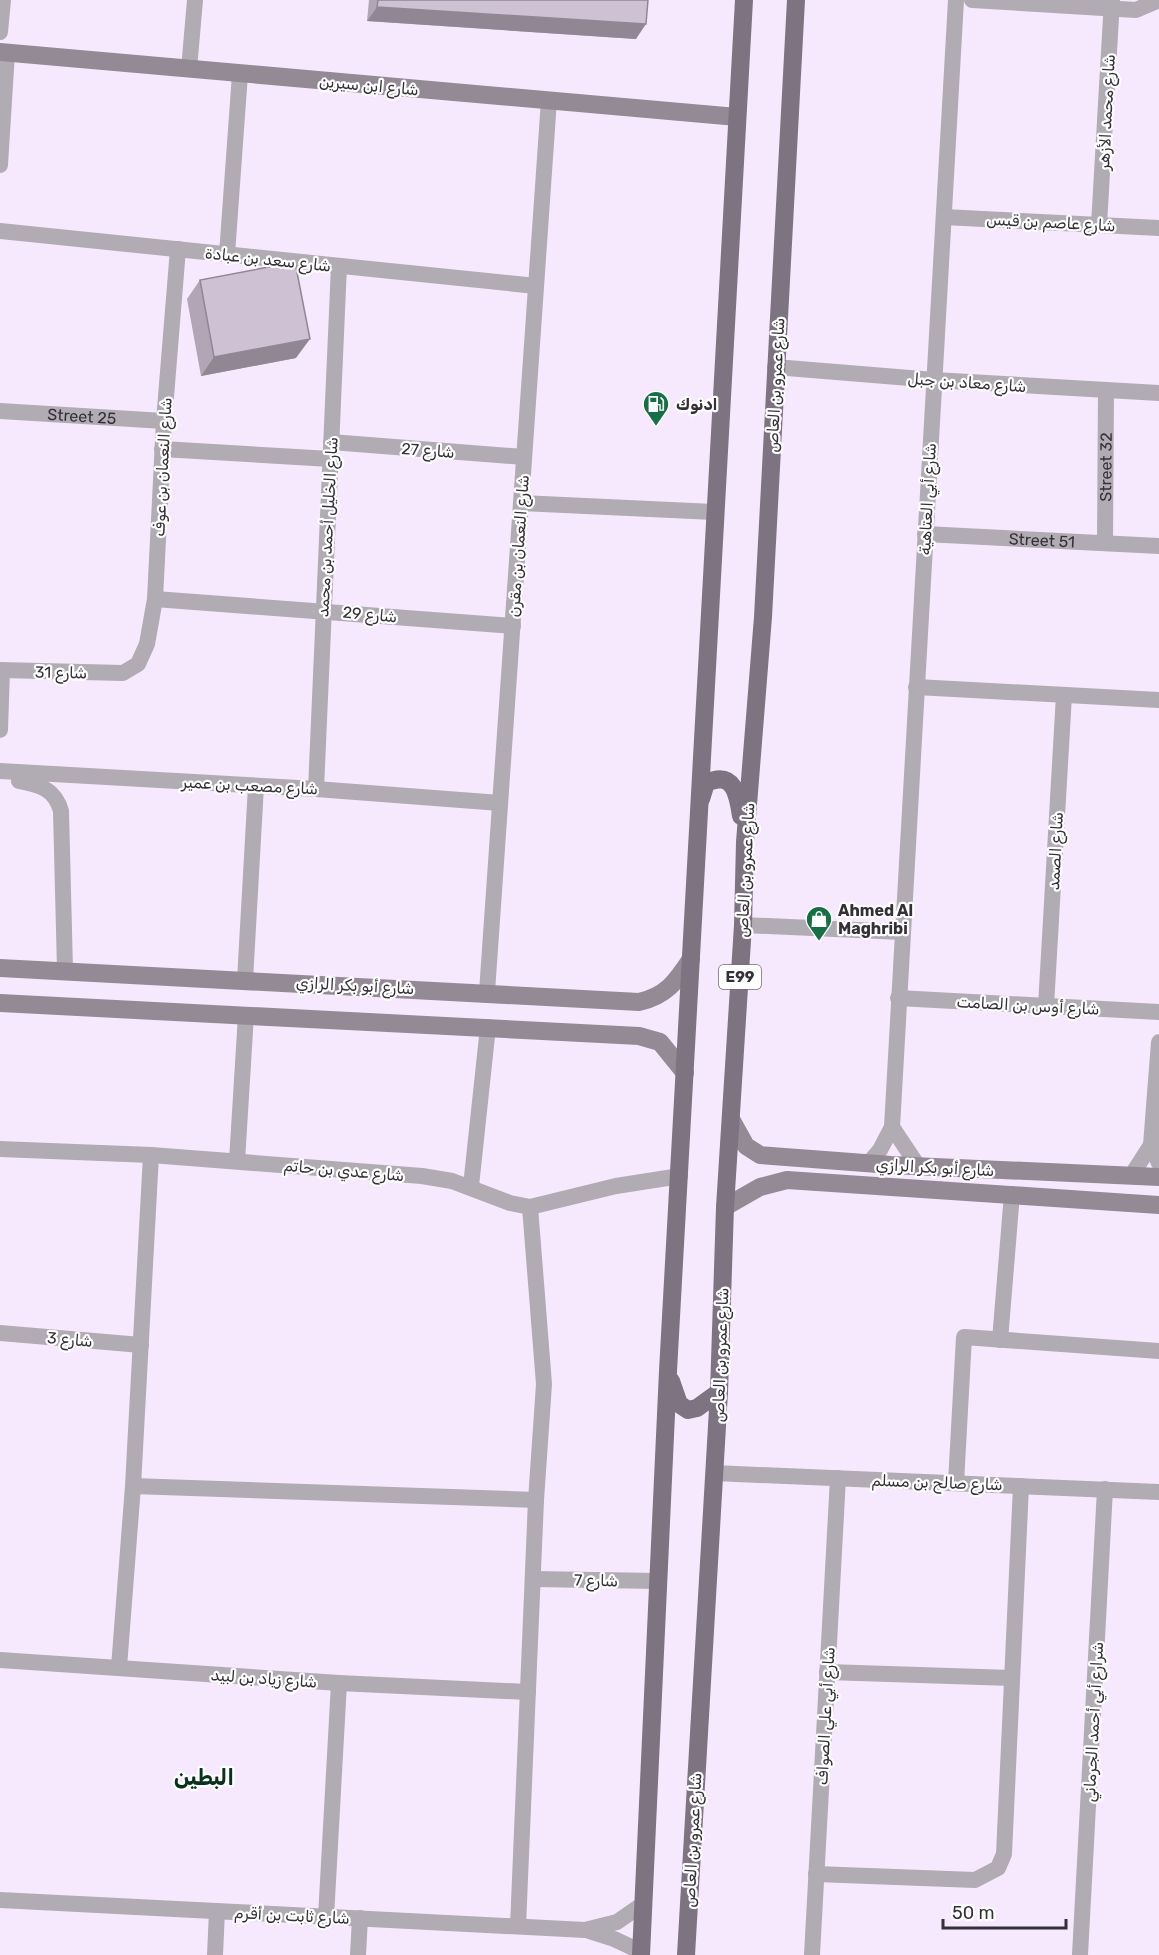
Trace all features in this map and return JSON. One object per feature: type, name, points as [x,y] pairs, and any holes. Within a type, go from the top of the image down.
[{"type":"main road","points":[[642,1954],[668,1371],[744,0]]},
{"type":"main road","name":"شارع عمرو بن العاص","points":[[686,1955],[719,1392],[725,1207],[743,925],[745,842],[763,617],[796,0]]},
{"type":"main road","points":[[698,807],[706,783],[715,779],[732,784],[738,797],[745,842]]},
{"type":"main road","points":[[668,1371],[679,1404],[688,1410],[698,1408],[719,1392]]},
{"type":"street","points":[[0,32],[3,0]]},
{"type":"street","points":[[189,69],[195,0]]},
{"type":"street","name":"شارع أبي العتاهية","points":[[892,1127],[957,0]]},
{"type":"street","points":[[972,0],[1112,4],[1136,10],[1159,0]]},
{"type":"street","name":"شارع محمد اﻷزهر","points":[[1099,225],[1112,4]]},
{"type":"street","points":[[0,165],[4,53]]},
{"type":"street","name":"شارع ابن سيرين","points":[[4,53],[737,117]]},
{"type":"street","points":[[227,254],[240,74]]},
{"type":"street","name":"شارع النعمان بن مقرن","points":[[487,992],[549,100]]},
{"type":"street","name":"شارع عاصم بن قيس","points":[[944,217],[1159,228]]},
{"type":"street","name":"شارع سعد بن عبادة","points":[[0,231],[536,286]]},
{"type":"street","name":"شارع النعمان بن عوف","points":[[123,673],[138,664],[147,644],[155,599],[162,449],[178,249]]},
{"type":"street","name":"شارع الخليل أحمد بن محمد","points":[[316,789],[339,266]]},
{"type":"street","name":"شارع معاد بن جبل","points":[[775,368],[1159,393]]},
{"type":"street","name":"Street 32","points":[[1105,543],[1106,390]]},
{"type":"street","name":"Street 25","points":[[0,411],[164,421]]},
{"type":"street","name":"شارع 27","points":[[162,449],[524,457]]},
{"type":"street","points":[[521,503],[714,512]]},
{"type":"street","name":"Street 51","points":[[925,534],[1159,546]]},
{"type":"street","name":"شارع 29","points":[[155,599],[513,626]]},
{"type":"street","points":[[0,730],[1,670]]},
{"type":"street","name":"شارع 31","points":[[1,670],[123,673]]},
{"type":"street","points":[[916,687],[1159,700]]},
{"type":"street","name":"شارع الصمد","points":[[1046,1006],[1064,695]]},
{"type":"street","points":[[0,771],[9,779],[39,785],[50,790],[58,800],[62,811],[65,970]]},
{"type":"street","name":"شارع مصعب بن عمير","points":[[0,771],[316,789],[500,803]]},
{"type":"street","points":[[245,980],[256,786]]},
{"type":"street","points":[[743,925],[902,932]]},
{"type":"street","name":"شارع أبو بكر الرازي","points":[[0,968],[487,992],[639,1002],[664,993],[676,983],[691,959]]},
{"type":"street","name":"شارع أوس بن الصامت","points":[[898,998],[1159,1012]]},
{"type":"street","points":[[0,1003],[639,1036],[660,1042],[685,1072]]},
{"type":"street","points":[[237,1161],[246,1015]]},
{"type":"street","points":[[471,1186],[488,1027]]},
{"type":"street","points":[[1131,1176],[1151,1145],[1159,1042]]},
{"type":"street","name":"شارع أبو بكر الرازي","points":[[731,1119],[746,1146],[760,1155],[868,1164],[1159,1177]]},
{"type":"street","points":[[868,1164],[880,1150],[892,1127],[918,1166]]},
{"type":"street","points":[[1151,1145],[1159,1163]]},
{"type":"street","name":"شارع عدي بن حاتم","points":[[0,1149],[151,1155],[422,1176],[471,1186],[510,1203],[530,1207],[616,1186],[680,1176]]},
{"type":"street","points":[[119,1667],[133,1486],[151,1155]]},
{"type":"street","name":"شارع أبو بكر الرازي","points":[[725,1207],[772,1182],[787,1180],[1159,1204]]},
{"type":"street","points":[[1000,1340],[1012,1194]]},
{"type":"street","points":[[518,1926],[536,1500],[544,1384],[530,1207]]},
{"type":"street","name":"شارع 3","points":[[0,1333],[141,1345]]},
{"type":"street","points":[[956,1483],[964,1337],[1159,1351]]},
{"type":"street","name":"شارع صالح بن مسلم","points":[[714,1473],[1159,1492]]},
{"type":"street","name":"شارع أبي علي الصواف","points":[[812,1955],[838,1478]]},
{"type":"street","points":[[133,1486],[536,1500]]},
{"type":"street","points":[[816,1874],[975,1880],[998,1868],[1004,1854],[1021,1486]]},
{"type":"street","name":"شرارع أبي أحمد الجرماني","points":[[1080,1955],[1106,1489]]},
{"type":"street","name":"شارع 7","points":[[533,1579],[658,1581]]},
{"type":"street","name":"شارع زياد بن لبيد","points":[[0,1660],[339,1683],[528,1692]]},
{"type":"street","points":[[827,1672],[1012,1678]]},
{"type":"street","points":[[326,1917],[339,1683]]},
{"type":"street","name":"شارع ثابت بن أقرم","points":[[0,1900],[585,1930],[614,1939],[642,1954]]},
{"type":"street","name":"شارع ثابت بن أقرم","points":[[585,1930],[616,1922],[643,1904]]},
{"type":"street","points":[[214,1955],[217,1911]]},
{"type":"street","points":[[358,1955],[360,1918]]},
{"type":"building","points":[[378,0],[648,0],[646,24],[377,7]]},
{"type":"building","points":[[295,262],[310,339],[214,357],[200,280]]},
{"type":"place","name":"ادنوك","points":[[656,427]]},
{"type":"place","name":"Ahmed Al Maghribi","points":[[819,942]]},
{"type":"district","name":"البطين","points":[[204,1777]]}]
